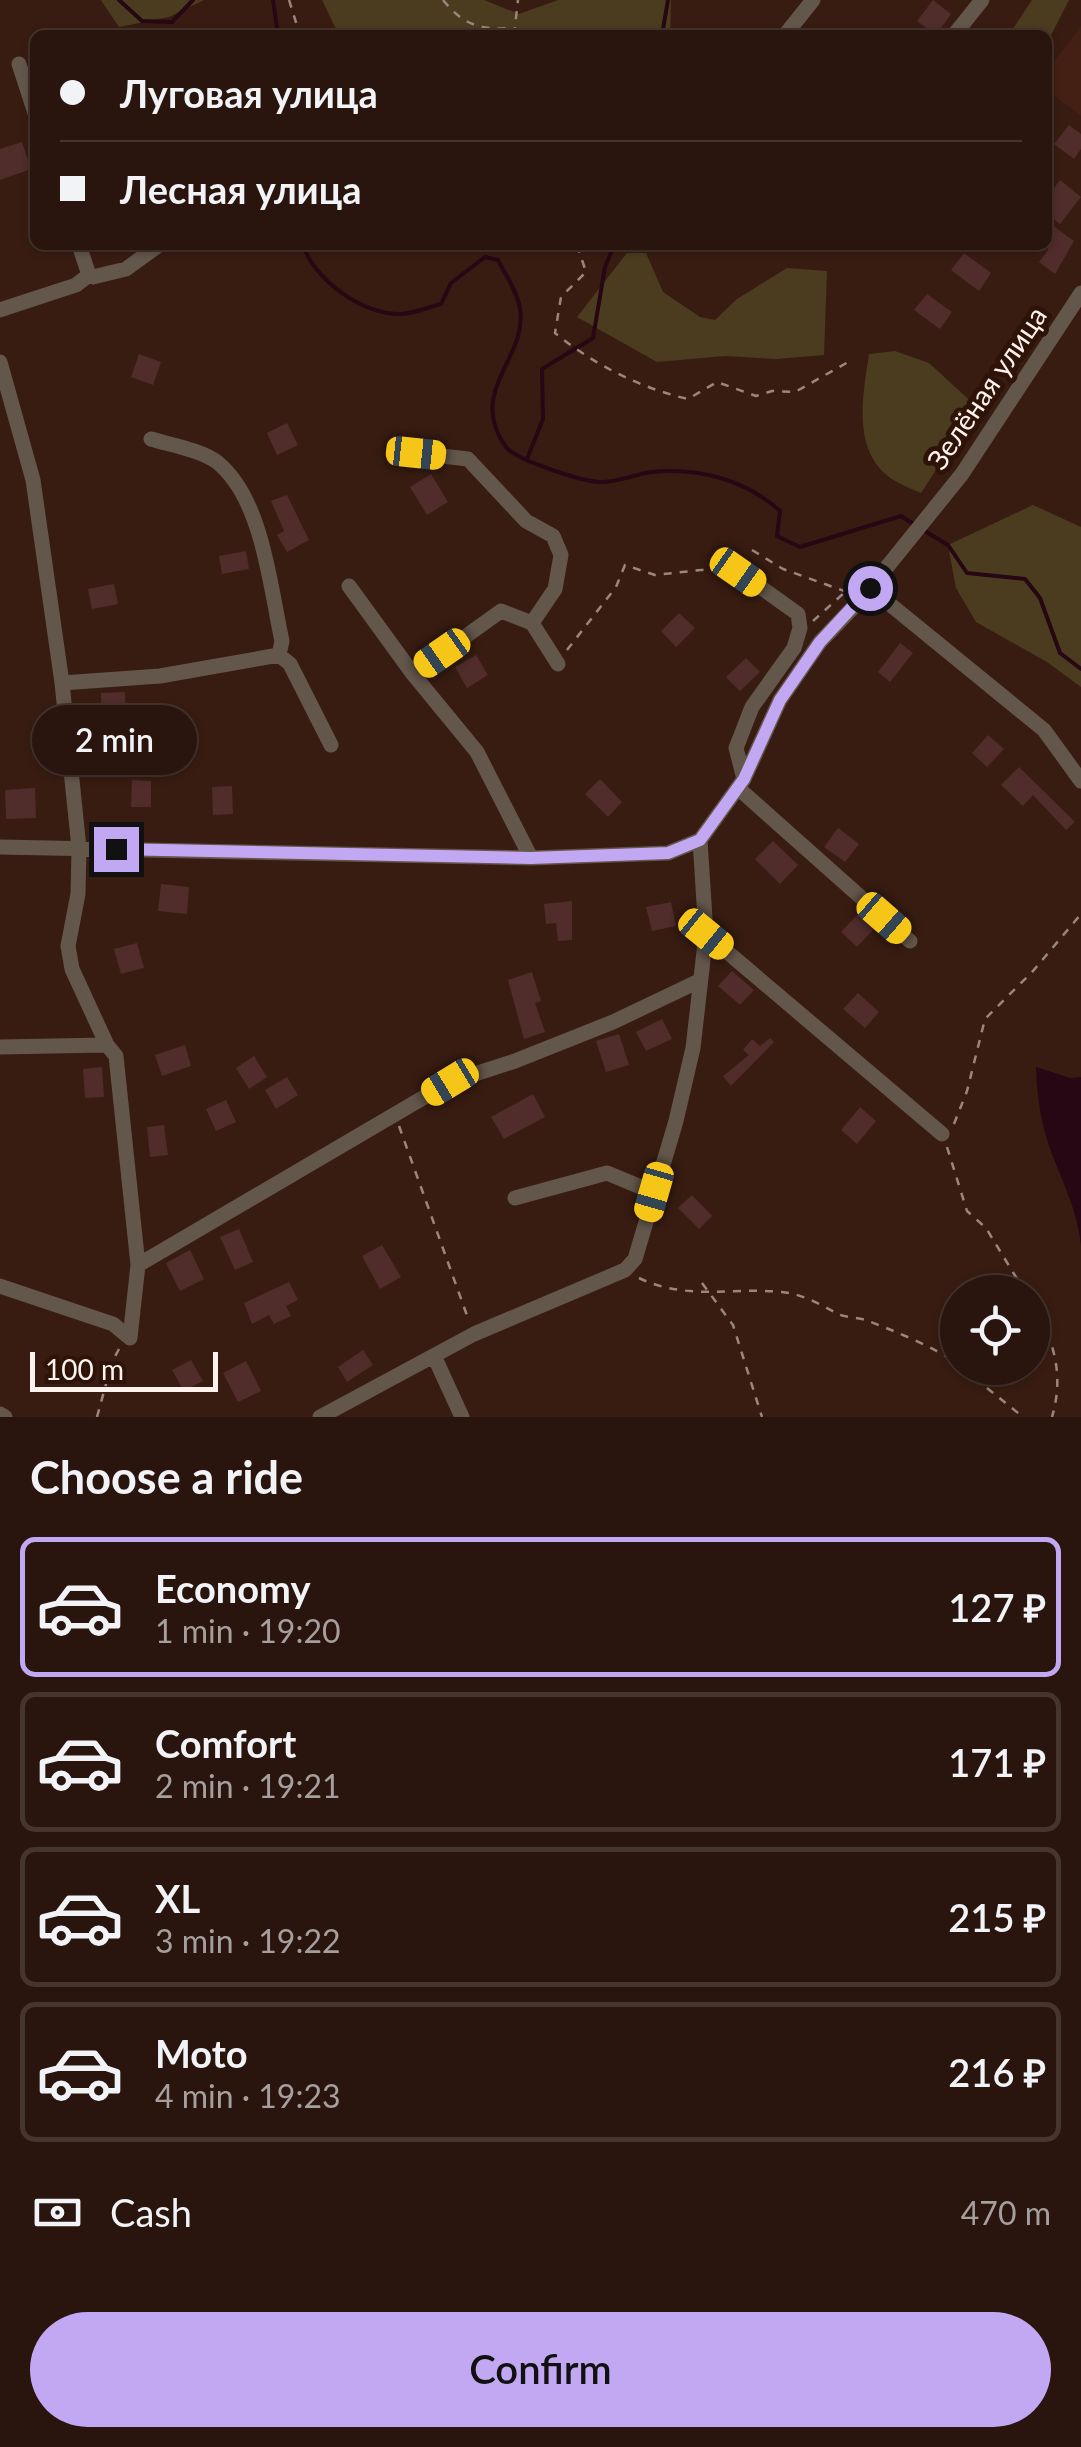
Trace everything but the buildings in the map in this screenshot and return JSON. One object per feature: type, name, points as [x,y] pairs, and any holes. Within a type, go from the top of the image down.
[{"type":"street","points":[[789,30],[813,0]]},
{"type":"street","points":[[958,30],[982,0]]},
{"type":"street","points":[[19,64],[30,97]]},
{"type":"street","points":[[81,250],[89,275]]},
{"type":"street","points":[[0,310],[76,284],[89,275],[126,269],[152,250]]},
{"type":"street","name":"Зелёная улица","points":[[700,840],[741,783],[780,700],[820,642],[866,593],[933,510],[990,433],[1081,293]]},
{"type":"street","points":[[0,362],[34,480],[62,682],[79,848],[78,894],[68,946],[72,969],[107,1045],[116,1056],[138,1265],[130,1338]]},
{"type":"street","points":[[151,439],[214,460],[238,484],[266,556],[282,642],[279,655]]},
{"type":"street","points":[[416,453],[468,459],[526,521],[553,536],[562,555],[555,589],[532,623]]},
{"type":"street","points":[[738,572],[798,614],[800,628],[794,648],[752,707],[736,748],[741,783],[910,941]]},
{"type":"street","points":[[350,586],[412,674],[478,752],[531,858]]},
{"type":"street","points":[[866,593],[1044,730],[1081,781]]},
{"type":"street","points":[[412,674],[500,611],[532,623],[558,664]]},
{"type":"street","points":[[62,682],[160,676],[279,655],[290,664],[331,745]]},
{"type":"street","points":[[0,847],[531,858],[668,853],[700,840],[706,934],[693,1048],[635,1259],[624,1270],[474,1334],[320,1417]]},
{"type":"street","points":[[706,934],[942,1134]]},
{"type":"street","points":[[138,1265],[450,1082],[612,1022],[698,981]]},
{"type":"street","points":[[0,1047],[107,1045]]},
{"type":"street","points":[[515,1198],[607,1173],[655,1186]]},
{"type":"street","points":[[0,1286],[113,1324],[130,1338]]},
{"type":"street","points":[[434,1356],[462,1417]]},
{"type":"path","points":[[289,0],[298,30]]},
{"type":"path","points":[[443,0],[454,14],[484,30],[512,28],[518,0]]},
{"type":"path","points":[[579,250],[586,272],[561,298],[555,333],[588,360],[671,395],[688,399],[717,382],[756,396],[772,391],[795,392],[850,361]]},
{"type":"path","points":[[752,550],[784,569],[844,592],[866,593]]},
{"type":"path","points":[[558,664],[616,587],[625,565],[655,575],[701,570],[738,572]]},
{"type":"path","points":[[800,628],[820,618],[844,592]]},
{"type":"path","points":[[1015,1275],[986,1228],[967,1210],[942,1134],[953,1126],[967,1091],[985,1019],[1033,971],[1081,914]]},
{"type":"path","points":[[395,1115],[474,1334]]},
{"type":"path","points":[[624,1270],[644,1281],[690,1294],[764,1291],[804,1296],[830,1306],[838,1314],[867,1320],[899,1334],[940,1356]]},
{"type":"path","points":[[702,1283],[733,1325],[762,1417]]},
{"type":"path","points":[[97,1417],[112,1362],[130,1338]]},
{"type":"path","points":[[1050,1339],[1060,1388],[1052,1417]]},
{"type":"path","points":[[983,1385],[1023,1417]]},
{"type":"shaded area","points":[[101,0],[204,0],[169,17],[119,27]]},
{"type":"shaded area","points":[[322,0],[484,0],[519,14],[558,0],[671,0],[670,30],[337,30]]},
{"type":"shaded area","points":[[1032,0],[1069,0],[1052,33],[1052,30],[1012,30]]},
{"type":"shaded area","points":[[1081,26],[1081,116],[1052,94],[1052,65]]},
{"type":"shaded area","points":[[627,253],[646,253],[663,292],[700,317],[715,320],[737,299],[787,268],[827,271],[824,355],[776,359],[725,356],[657,362],[577,317]]},
{"type":"shaded area","points":[[895,351],[929,363],[977,407],[921,493],[895,481],[879,467],[865,438],[863,404],[869,354]]},
{"type":"shaded area","points":[[1033,505],[1081,527],[1081,687],[1047,662],[976,622],[956,588],[948,545]]},
{"type":"shaded area","points":[[1036,1067],[1070,1078],[1081,1077],[1081,1246],[1074,1211],[1045,1132]]},
{"type":"waterway","points":[[119,0],[142,21],[172,22],[193,0]]},
{"type":"waterway","points":[[273,0],[277,30]]},
{"type":"waterway","points":[[663,30],[668,0]]},
{"type":"waterway","points":[[305,250],[329,283],[357,302],[387,313],[407,313],[441,304],[451,283],[485,257],[498,260],[517,297],[520,327],[492,409],[495,427],[506,447],[522,458],[599,482],[669,471],[720,478],[752,491],[780,511],[777,536],[800,547],[901,516],[915,525]]},
{"type":"waterway","points":[[527,459],[543,419],[542,369],[593,338],[605,267],[612,250]]},
{"type":"waterway","points":[[923,530],[948,545],[967,573],[1025,579],[1040,598],[1060,653],[1081,669]]},
{"type":"route","points":[[116,849],[531,858],[668,853],[700,840],[744,779],[780,700],[820,642],[870,588]]}]
